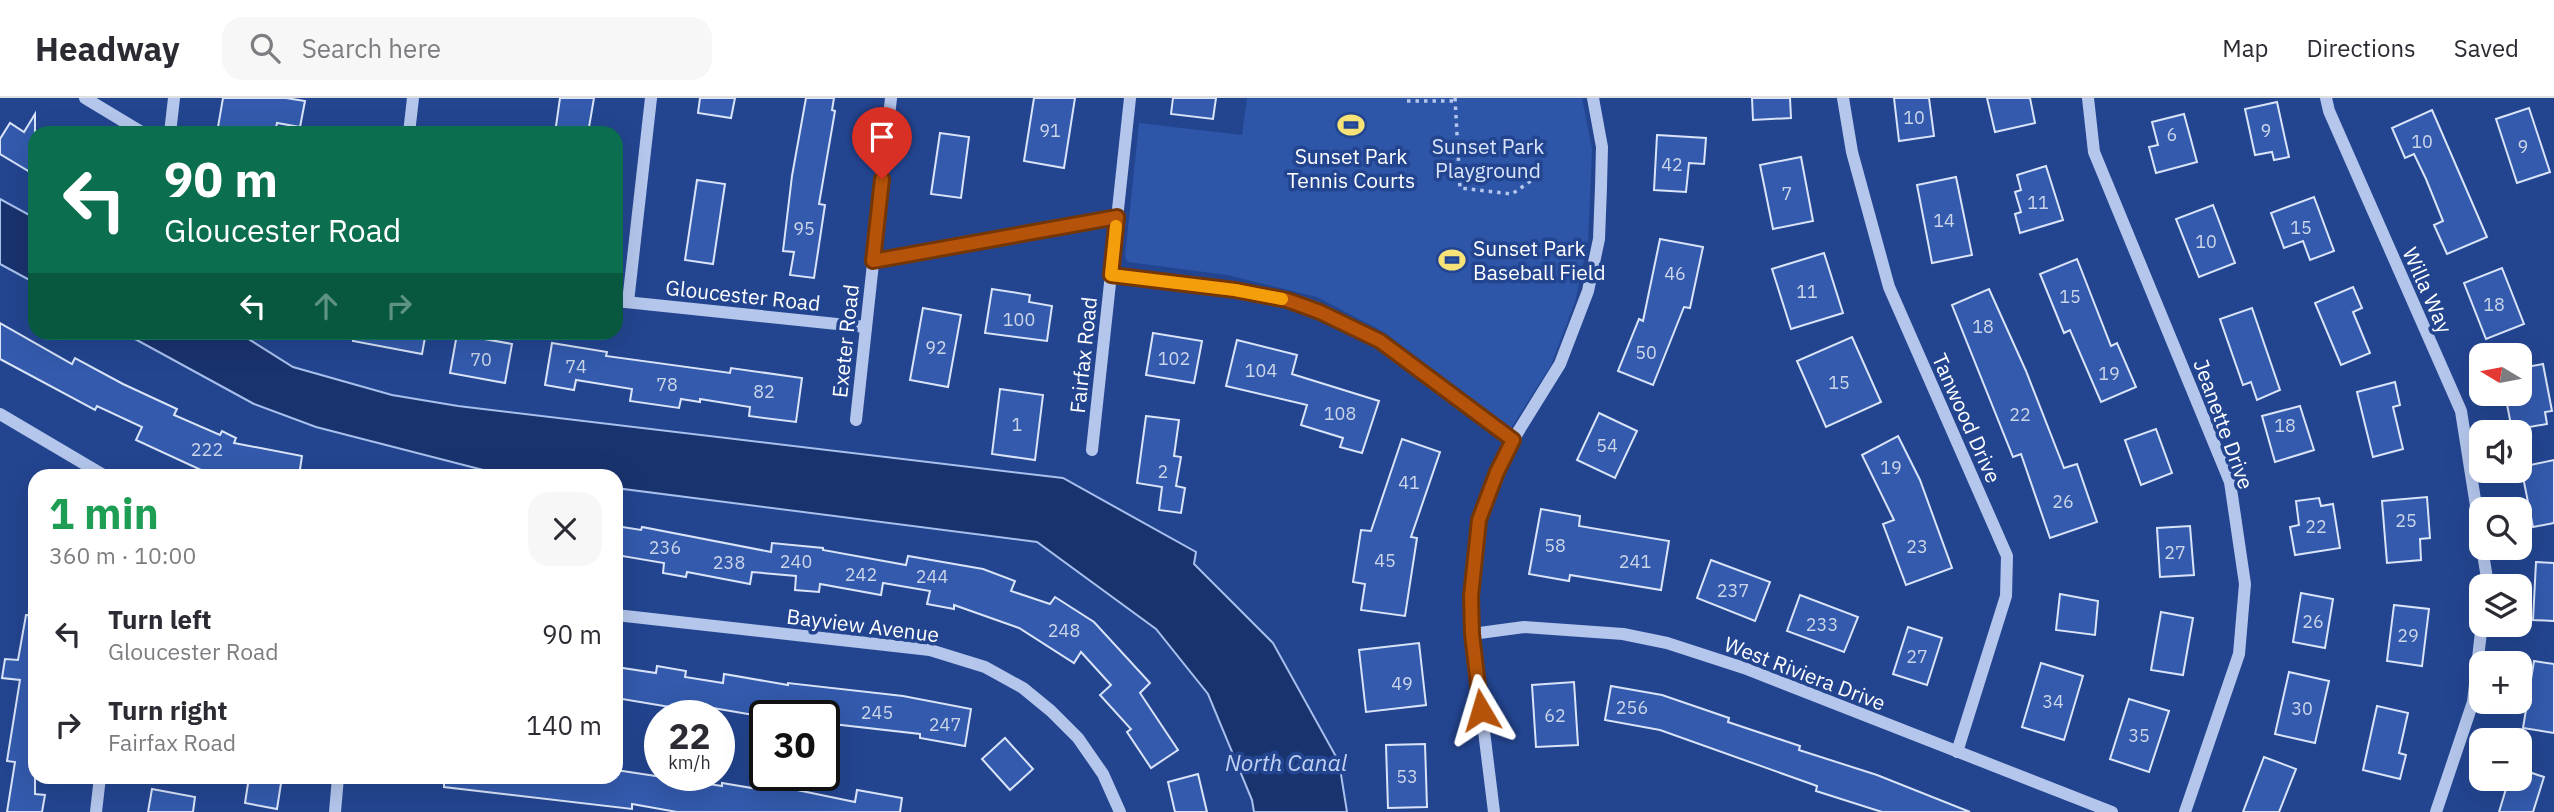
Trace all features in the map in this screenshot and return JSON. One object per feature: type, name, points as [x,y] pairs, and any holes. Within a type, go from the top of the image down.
[{"type":"street","points":[[85,98],[131,126]]},
{"type":"street","points":[[171,126],[174,98]]},
{"type":"street","points":[[410,126],[413,98]]},
{"type":"street","points":[[623,294],[651,98]]},
{"type":"street","name":"Exeter Road","points":[[856,421],[891,98]]},
{"type":"street","name":"Fairfax Road","points":[[1092,450],[1130,98]]},
{"type":"street","points":[[1494,812],[1472,634],[1471,596],[1479,520],[1497,472],[1513,440],[1560,365],[1588,291],[1599,239],[1602,147],[1592,98]]},
{"type":"street","name":"Tanwood Drive","points":[[1843,98],[1852,152],[1889,287],[2007,556],[2006,596],[1957,751]]},
{"type":"street","name":"Jeanette Drive","points":[[2088,98],[2094,152],[2230,482],[2245,584],[2239,654],[2185,812]]},
{"type":"street","name":"Willa Way","points":[[2326,98],[2329,111],[2461,411],[2474,497]]},
{"type":"street","points":[[873,261],[1117,217]]},
{"type":"street","points":[[1111,275],[1235,290],[1287,300],[1320,312],[1380,341],[1513,440]]},
{"type":"street","name":"Gloucester Road","points":[[623,301],[866,327]]},
{"type":"street","points":[[0,414],[93,469]]},
{"type":"street","name":"Bayview Avenue","points":[[623,616],[930,650],[985,667],[1023,688],[1078,738],[1103,774],[1120,812]]},
{"type":"street","name":"West Riviera Drive","points":[[1472,634],[1524,628],[1623,634],[1667,643],[1744,668],[2112,812]]},
{"type":"street","points":[[2436,812],[2473,702],[2480,637]]},
{"type":"street","points":[[96,812],[99,784]]},
{"type":"street","points":[[335,812],[337,784]]},
{"type":"path","points":[[1408,101],[1455,100],[1460,188],[1511,194],[1538,176]]},
{"type":"green space","name":"Sunset Park Playground","points":[[1247,98],[1582,98],[1592,149],[1588,242],[1575,302],[1551,365],[1511,428],[1384,332],[1317,297],[1227,275],[1128,262],[1125,257],[1139,123],[1242,135]]},
{"type":"water","points":[[0,199],[28,214],[28,279],[0,264]]},
{"type":"water","name":"North Canal","points":[[137,340],[250,340],[293,367],[392,395],[458,406],[1063,478],[1196,552],[1194,564],[1273,643],[1339,762],[1347,812],[1254,812],[1252,800],[1208,694],[1156,629],[1037,542],[623,489],[623,469],[479,469],[316,427],[254,404]]},
{"type":"building","points":[[223,98],[286,98],[305,101],[300,126],[277,123],[276,126],[218,126]]},
{"type":"building","points":[[560,98],[594,98],[589,126],[556,126]]},
{"type":"building","points":[[700,98],[735,98],[731,118],[698,113]]},
{"type":"building","points":[[806,98],[834,98],[832,110],[835,111],[819,204],[825,205],[814,278],[790,275],[794,252],[783,251],[792,176]]},
{"type":"building","points":[[1034,98],[1075,98],[1064,168],[1024,161]]},
{"type":"building","points":[[1173,98],[1216,98],[1213,119],[1171,114]]},
{"type":"building","points":[[1752,98],[1790,98],[1791,118],[1753,120]]},
{"type":"building","points":[[1894,98],[1929,98],[1934,136],[1899,141]]},
{"type":"building","points":[[1987,98],[2030,98],[2035,123],[1995,132]]},
{"type":"building","points":[[2277,102],[2289,157],[2274,160],[2272,152],[2255,155],[2245,109]]},
{"type":"building","points":[[2529,108],[2550,172],[2517,183],[2496,119]]},
{"type":"building","points":[[2432,110],[2487,237],[2447,254],[2434,225],[2443,221],[2426,179],[2414,154],[2405,158],[2392,128]]},
{"type":"building","points":[[35,114],[35,126],[28,126],[28,171],[0,154],[0,139],[10,123],[24,132]]},
{"type":"building","points":[[2184,114],[2197,162],[2156,173],[2149,147],[2158,145],[2152,122]]},
{"type":"building","points":[[940,133],[969,137],[961,198],[931,194]]},
{"type":"building","points":[[1657,135],[1706,138],[1704,164],[1689,163],[1686,192],[1654,190]]},
{"type":"building","points":[[1801,157],[1813,221],[1773,229],[1760,165]]},
{"type":"building","points":[[2046,166],[2063,220],[2020,233],[2015,214],[2021,212],[2015,192],[2021,190],[2017,175]]},
{"type":"building","points":[[1956,177],[1972,255],[1932,263],[1917,185]]},
{"type":"building","points":[[697,180],[725,184],[713,264],[685,260]]},
{"type":"building","points":[[2314,197],[2334,251],[2310,260],[2303,241],[2284,248],[2271,213]]},
{"type":"building","points":[[2213,205],[2235,263],[2199,277],[2176,219]]},
{"type":"building","points":[[1660,239],[1703,247],[1690,308],[1684,307],[1653,385],[1618,371],[1639,319],[1643,321]]},
{"type":"building","points":[[1824,253],[1843,313],[1791,329],[1772,269]]},
{"type":"building","points":[[2077,259],[2111,346],[2117,343],[2136,387],[2101,402],[2070,330],[2064,333],[2040,274]]},
{"type":"building","points":[[2502,268],[2524,324],[2486,339],[2464,283]]},
{"type":"building","points":[[2353,287],[2362,308],[2353,312],[2370,353],[2341,365],[2315,303]]},
{"type":"building","points":[[992,289],[1030,295],[1029,302],[1052,306],[1047,341],[985,333]]},
{"type":"building","points":[[1989,289],[2026,371],[2064,468],[2077,464],[2097,522],[2050,538],[2021,454],[2013,457],[1952,305]]},
{"type":"building","points":[[923,308],[961,315],[948,387],[910,380]]},
{"type":"building","points":[[2252,308],[2280,390],[2257,400],[2251,382],[2243,385],[2220,319]]},
{"type":"building","points":[[0,323],[72,364],[75,358],[177,409],[174,415],[220,435],[222,431],[236,438],[234,443],[302,456],[300,469],[199,469],[136,440],[142,427],[97,406],[95,410],[0,359]]},
{"type":"building","points":[[1153,333],[1202,341],[1194,383],[1146,375]]},
{"type":"building","points":[[1852,337],[1881,402],[1826,427],[1797,361]]},
{"type":"building","points":[[353,340],[425,340],[422,354]]},
{"type":"building","points":[[456,340],[490,340],[512,344],[505,383],[450,373]]},
{"type":"building","points":[[1237,340],[1297,355],[1292,374],[1379,401],[1362,453],[1340,447],[1343,438],[1301,425],[1307,405],[1226,386]]},
{"type":"building","points":[[552,343],[607,352],[606,356],[730,373],[731,368],[802,378],[796,422],[749,416],[750,407],[700,399],[700,402],[681,399],[679,408],[630,401],[632,389],[576,380],[574,390],[545,385]]},
{"type":"building","points":[[2543,364],[2552,411],[2545,412],[2547,424],[2532,427],[2532,420],[2510,420],[2507,406],[2532,406],[2532,366]]},
{"type":"building","points":[[2395,382],[2400,405],[2393,407],[2403,449],[2373,457],[2357,392]]},
{"type":"building","points":[[1000,389],[1043,395],[1035,460],[992,454]]},
{"type":"building","points":[[2300,406],[2314,450],[2275,462],[2262,416]]},
{"type":"building","points":[[1599,413],[1637,431],[1615,478],[1577,460]]},
{"type":"building","points":[[1146,416],[1179,420],[1174,456],[1181,457],[1176,486],[1185,488],[1181,513],[1159,510],[1162,487],[1137,483]]},
{"type":"building","points":[[2156,429],[2172,473],[2141,485],[2125,440]]},
{"type":"building","points":[[1898,436],[1920,480],[1952,568],[1906,585],[1883,524],[1894,520],[1862,455]]},
{"type":"building","points":[[1402,439],[1440,452],[1411,537],[1417,538],[1405,616],[1361,610],[1365,584],[1353,582],[1361,530],[1371,531]]},
{"type":"building","points":[[2554,460],[2554,523],[2533,527],[2532,497],[2527,497],[2524,483],[2532,483],[2532,465]]},
{"type":"building","points":[[2427,497],[2430,538],[2420,539],[2421,560],[2387,563],[2382,501]]},
{"type":"building","points":[[2319,498],[2321,506],[2333,504],[2340,548],[2295,555],[2290,527],[2299,525],[2296,501]]},
{"type":"building","points":[[1541,509],[1580,516],[1579,526],[1669,541],[1661,590],[1570,575],[1569,581],[1529,574]]},
{"type":"building","points":[[2190,526],[2194,575],[2160,577],[2157,528]]},
{"type":"building","points":[[623,527],[641,530],[642,527],[771,552],[772,543],[823,548],[906,565],[908,556],[983,569],[1015,581],[1011,591],[1050,604],[1055,597],[1094,622],[1150,683],[1140,693],[1178,750],[1151,768],[1127,732],[1131,729],[1100,695],[1111,685],[1081,652],[1074,663],[1019,628],[954,605],[954,609],[927,604],[930,591],[883,583],[881,595],[820,584],[819,592],[795,590],[796,576],[752,572],[750,584],[687,572],[686,577],[663,573],[664,563],[623,556]]},
{"type":"building","points":[[1711,560],[1770,582],[1755,621],[1697,598]]},
{"type":"building","points":[[2536,562],[2554,563],[2554,621],[2533,620]]},
{"type":"building","points":[[2301,593],[2333,599],[2325,648],[2293,642]]},
{"type":"building","points":[[2060,594],[2098,601],[2095,635],[2056,630]]},
{"type":"building","points":[[1800,595],[1858,617],[1844,652],[1787,631]]},
{"type":"building","points":[[2394,605],[2429,609],[2422,666],[2387,661]]},
{"type":"building","points":[[2161,612],[2193,618],[2183,675],[2151,670]]},
{"type":"building","points":[[28,615],[28,784],[35,784],[35,794],[45,795],[42,812],[7,812],[15,762],[7,761],[20,680],[2,678],[5,659],[18,660]]},
{"type":"building","points":[[1908,627],[1942,638],[1927,685],[1893,674]]},
{"type":"building","points":[[1419,643],[1426,705],[1366,712],[1359,650]]},
{"type":"building","points":[[2534,661],[2554,664],[2554,733],[2523,728],[2525,714],[2532,714]]},
{"type":"building","points":[[2041,663],[2083,676],[2064,740],[2022,727]]},
{"type":"building","points":[[657,666],[686,671],[685,677],[723,683],[724,674],[788,685],[903,696],[971,709],[965,746],[920,738],[920,734],[840,725],[840,700],[749,700],[749,714],[735,712],[735,700],[644,700],[644,703],[623,699],[623,668],[656,673]]},
{"type":"building","points":[[2289,672],[2329,681],[2315,743],[2275,734]]},
{"type":"building","points":[[1574,682],[1578,745],[1536,747],[1532,685]]},
{"type":"building","points":[[1611,686],[1662,695],[1729,718],[1728,722],[1800,746],[1799,750],[1877,775],[1970,812],[1882,812],[1816,791],[1817,786],[1660,730],[1605,720]]},
{"type":"building","points":[[2129,699],[2169,711],[2149,772],[2110,759]]},
{"type":"building","points":[[2377,706],[2408,713],[2399,753],[2406,755],[2400,779],[2363,770]]},
{"type":"building","points":[[1005,738],[1033,769],[1010,790],[982,759]]},
{"type":"building","points":[[1425,744],[1427,807],[1388,808],[1386,745]]},
{"type":"building","points":[[2264,757],[2296,769],[2279,812],[2243,812]]},
{"type":"building","points":[[623,771],[644,774],[644,791],[735,791],[735,785],[749,788],[749,791],[802,791],[855,802],[857,790],[902,798],[900,812],[677,812],[632,804],[632,809],[444,787],[444,784],[623,784]]},
{"type":"building","points":[[2532,773],[2544,777],[2533,812],[2499,812],[2505,791],[2532,791]]},
{"type":"building","points":[[1198,774],[1207,812],[1175,812],[1168,782]]},
{"type":"building","points":[[248,784],[281,784],[277,809],[245,803]]},
{"type":"building","points":[[152,789],[195,797],[193,812],[148,812]]},
{"type":"slow traffic","points":[[1116,226],[1111,275],[1235,290],[1282,299]]},
{"type":"place","name":"Sunset Park Tennis Courts","points":[[1351,125]]},
{"type":"place","name":"Sunset Park Baseball Field","points":[[1452,260]]},
{"type":"route","points":[[882,179],[873,261],[1117,217],[1111,275],[1235,290],[1287,300],[1320,312],[1380,341],[1513,440],[1497,472],[1479,520],[1471,596],[1472,634],[1481,710]]}]
